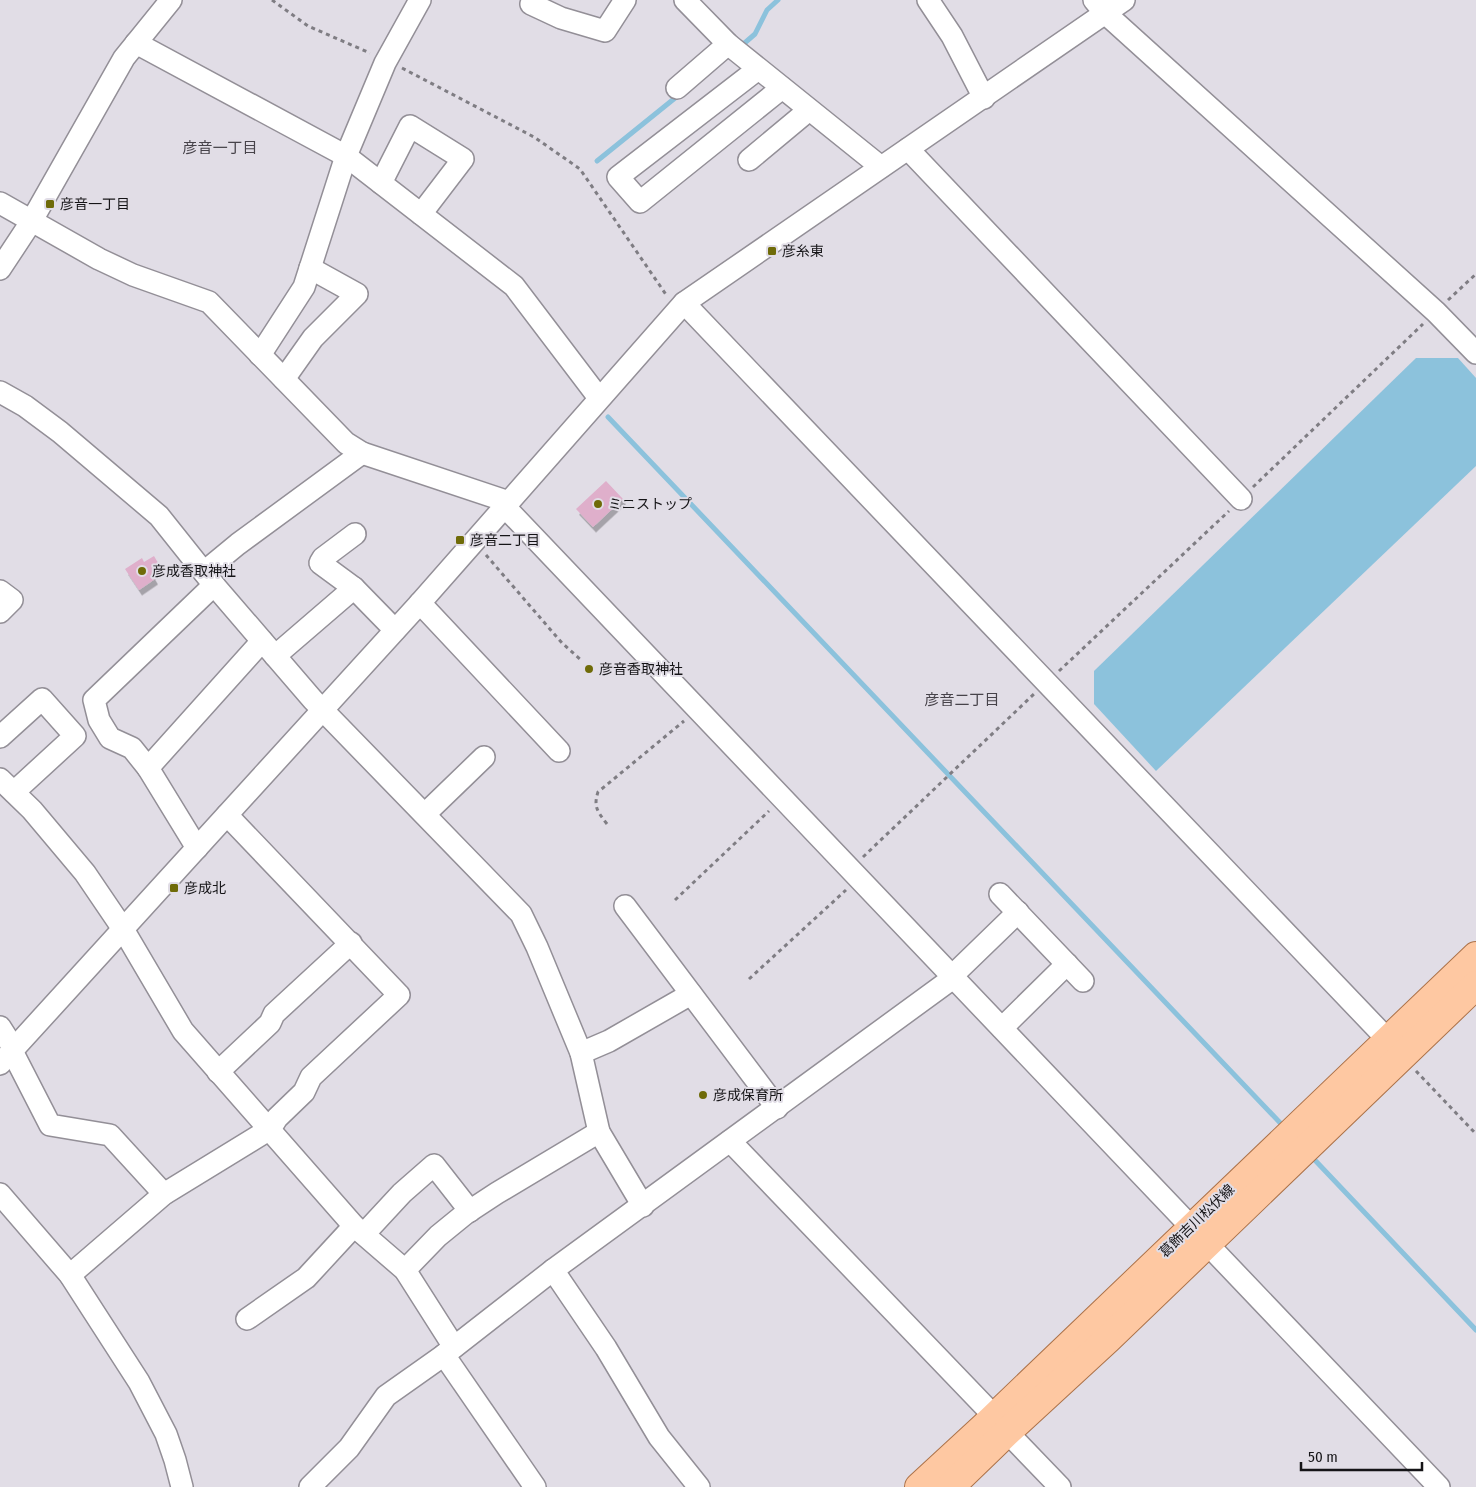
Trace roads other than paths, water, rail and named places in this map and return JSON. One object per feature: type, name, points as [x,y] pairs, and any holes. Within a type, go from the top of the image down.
[{"type":"main road","name":"葛飾吉川松伏線","points":[[919,1487],[1001,1424],[1395,1048],[1476,956]]},
{"type":"main road","name":"葛飾吉川松伏線","points":[[1395,1048],[1476,985]]},
{"type":"main road","name":"葛飾吉川松伏線","points":[[950,1487],[1001,1424]]},
{"type":"street","points":[[0,270],[31,222],[101,98],[136,43],[171,0]]},
{"type":"street","points":[[260,355],[304,287],[346,156],[387,60],[420,0]]},
{"type":"street","points":[[531,4],[561,18],[605,31],[625,0]]},
{"type":"street","points":[[685,0],[728,44],[881,168]]},
{"type":"street","points":[[928,0],[952,36],[984,98]]},
{"type":"street","points":[[8,1055],[420,603],[599,398],[677,302],[984,98],[1099,7],[1124,0]]},
{"type":"street","points":[[1099,7],[1436,312],[1476,353]]},
{"type":"street","points":[[136,43],[346,156],[514,286],[599,398]]},
{"type":"street","points":[[677,88],[728,44]]},
{"type":"street","points":[[758,69],[618,177],[640,202],[782,88]]},
{"type":"street","points":[[749,160],[809,110]]},
{"type":"street","points":[[381,183],[410,126],[463,159],[421,214]]},
{"type":"street","points":[[908,149],[1241,499]]},
{"type":"street","points":[[0,204],[99,259],[133,275],[209,302],[346,443],[362,453],[507,505],[782,798],[1439,1487]]},
{"type":"street","points":[[284,379],[313,338],[356,294],[310,268]]},
{"type":"street","points":[[677,302],[1395,1048]]},
{"type":"street","points":[[0,392],[25,406],[60,432],[159,516],[313,700],[521,914],[541,956],[581,1054],[599,1132],[643,1206]]},
{"type":"street","points":[[197,848],[148,768],[132,748],[110,738],[99,720],[94,700],[209,578],[238,544],[362,453]]},
{"type":"street","points":[[355,534],[323,558],[320,563],[354,588],[395,630]]},
{"type":"street","points":[[148,768],[269,648],[354,588]]},
{"type":"street","points":[[0,591],[12,600],[0,612]]},
{"type":"street","points":[[420,603],[559,751]]},
{"type":"street","points":[[0,737],[42,699],[75,736],[7,785],[32,810],[85,873],[123,929],[183,1031],[359,1230],[405,1270],[449,1351],[535,1487]]},
{"type":"street","points":[[425,814],[484,758]]},
{"type":"street","points":[[70,1275],[164,1194],[270,1129],[277,1118],[304,1092],[312,1077],[399,995],[227,815]]},
{"type":"street","points":[[1000,894],[1084,981]]},
{"type":"street","points":[[625,906],[777,1108]]},
{"type":"street","points":[[320,1484],[349,1448],[386,1396],[449,1351],[553,1270],[777,1108],[953,977],[1018,912]]},
{"type":"street","points":[[218,1072],[270,1023],[274,1014],[351,943]]},
{"type":"street","points":[[1002,1028],[1067,964]]},
{"type":"street","points":[[581,1054],[609,1041],[691,994]]},
{"type":"street","points":[[0,1027],[8,1055],[50,1125],[110,1135],[164,1194]]},
{"type":"street","points":[[405,1270],[438,1236],[470,1211],[599,1132]]},
{"type":"street","points":[[730,1141],[1060,1487]]},
{"type":"street","points":[[247,1320],[306,1278],[434,1165],[470,1211]]},
{"type":"street","points":[[0,1194],[70,1275],[139,1382],[166,1434],[182,1487]]},
{"type":"street","points":[[553,1270],[606,1348],[659,1437],[699,1487]]},
{"type":"water","points":[[1416,358],[1458,358],[1476,378],[1476,466],[1156,771],[1094,704],[1094,671]]},
{"type":"waterway","points":[[740,47],[755,34],[767,10],[778,0]]},
{"type":"waterway","points":[[597,161],[680,94]]},
{"type":"waterway","points":[[608,417],[1285,1128]]},
{"type":"waterway","points":[[1311,1156],[1476,1330]]},
{"type":"place","name":"彦音一丁目","points":[[50,204]]},
{"type":"place","name":"彦糸東","points":[[772,251]]},
{"type":"place","name":"ミニストップ","points":[[598,504]]},
{"type":"place","name":"彦音二丁目","points":[[460,540]]},
{"type":"place","name":"彦成香取神社","points":[[142,571]]},
{"type":"place","name":"彦音香取神社","points":[[589,669]]},
{"type":"place","name":"彦成北","points":[[174,888]]},
{"type":"place","name":"彦成保育所","points":[[703,1095]]},
{"type":"district","name":"彦音一丁目","points":[[220,148]]},
{"type":"district","name":"彦音二丁目","points":[[962,700]]}]
